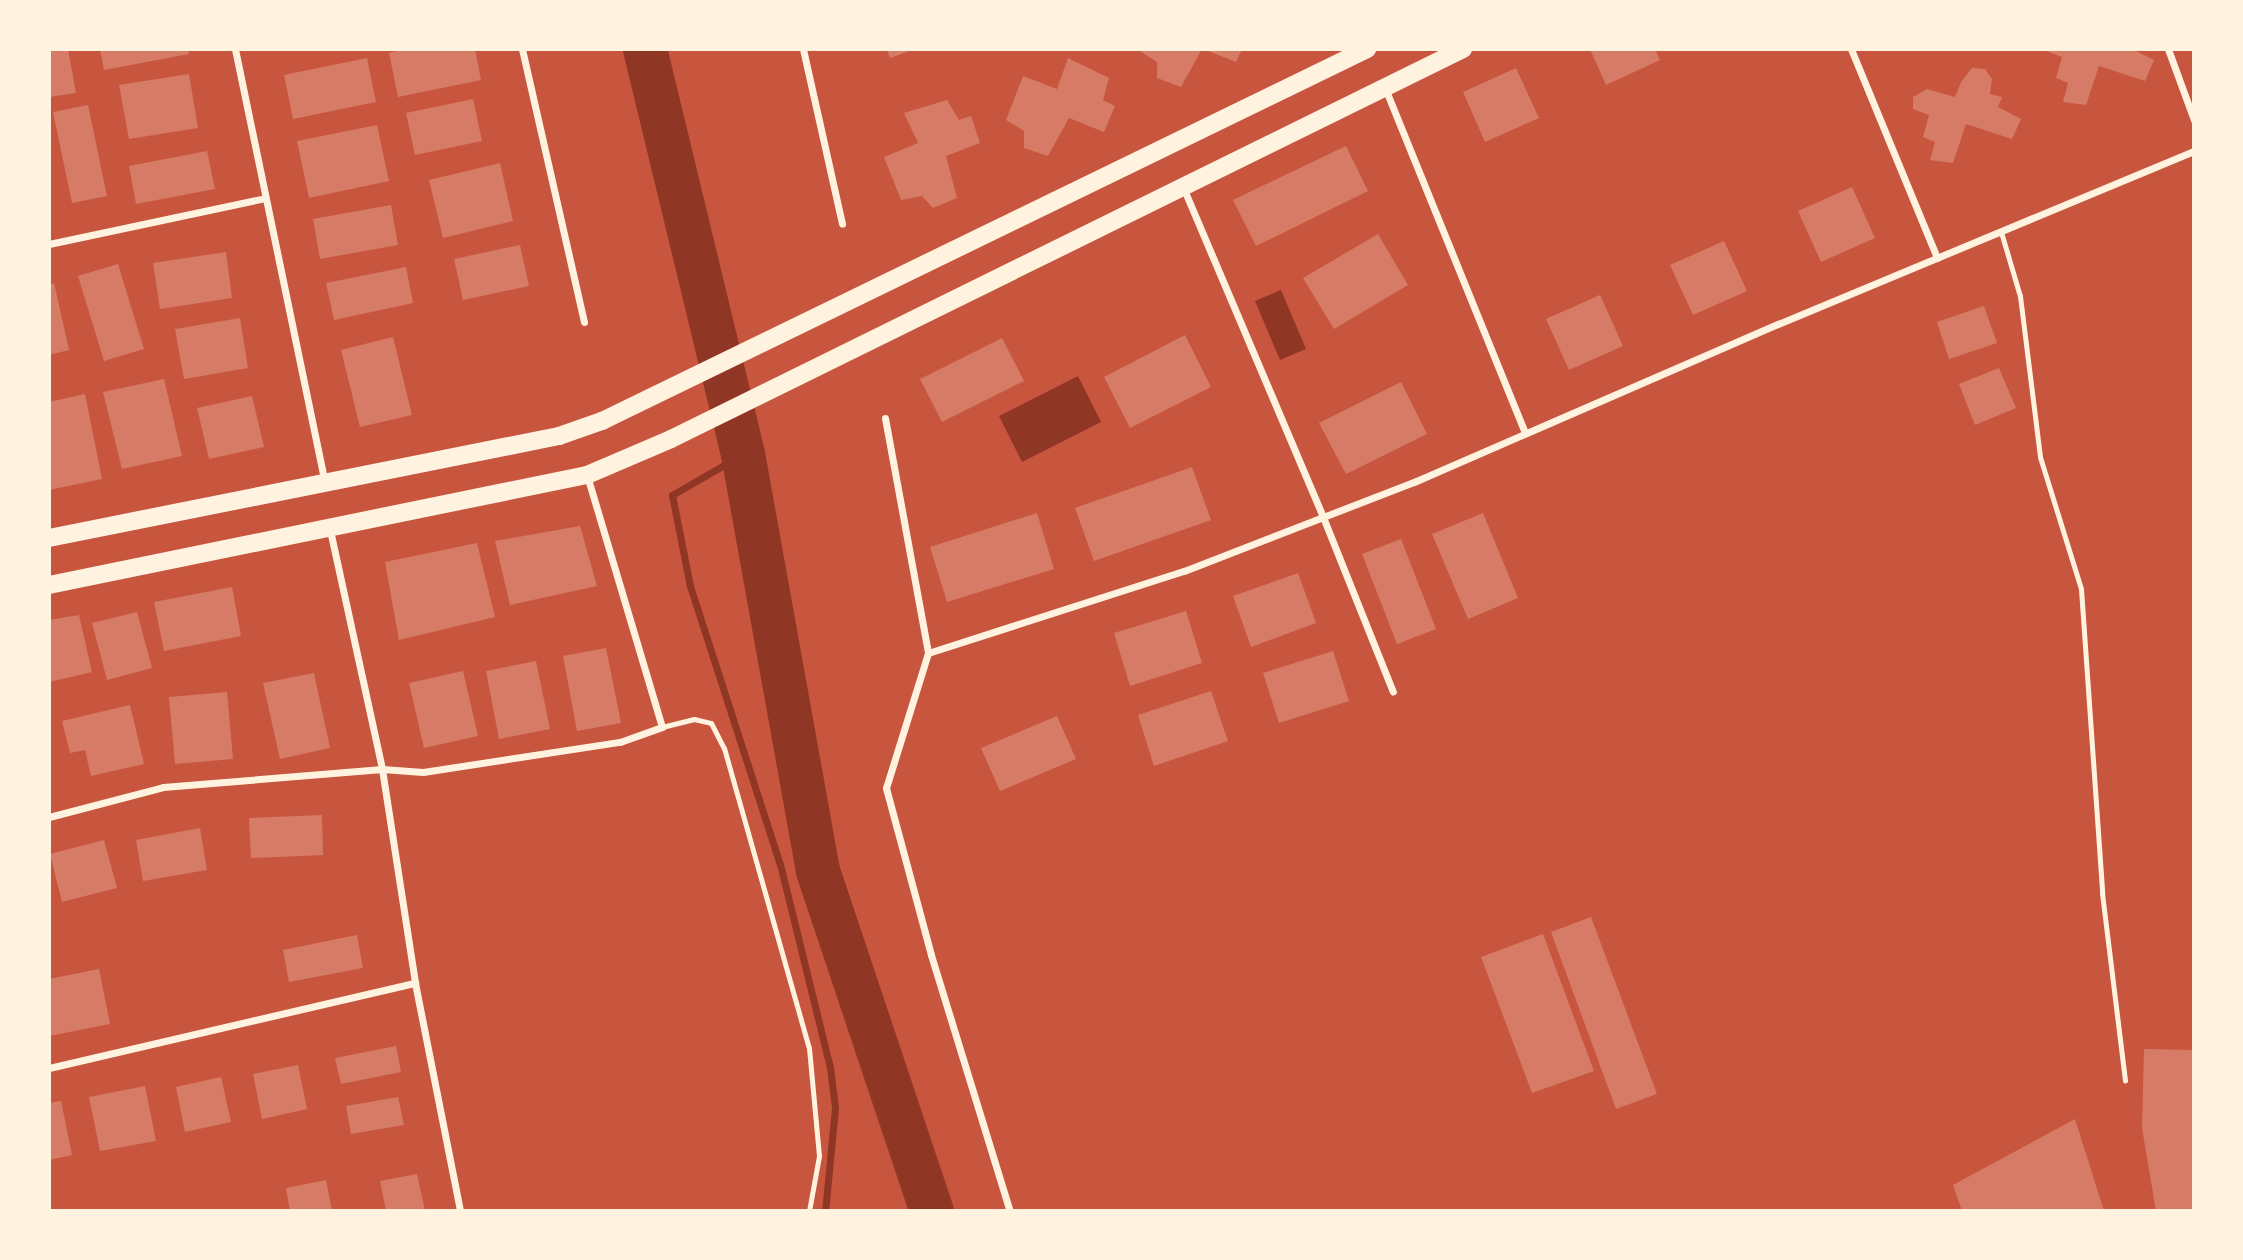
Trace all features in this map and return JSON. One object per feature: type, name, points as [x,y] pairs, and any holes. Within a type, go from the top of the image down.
[{"type":"main road","points":[[49,538],[326,485],[559,436],[602,421],[1367,49]]},
{"type":"main road","points":[[49,585],[587,475],[671,439],[1464,49]]},
{"type":"street","points":[[235,49],[326,485]]},
{"type":"street","points":[[522,49],[584,322]]},
{"type":"street","points":[[803,49],[842,225]]},
{"type":"street","points":[[1851,49],[1937,258]]},
{"type":"street","points":[[2168,49],[2194,120]]},
{"type":"street","points":[[1385,88],[1525,433]]},
{"type":"street","points":[[929,653],[1184,571],[1323,517],[2194,151]]},
{"type":"street","points":[[1183,186],[1323,517],[1393,692]]},
{"type":"street","points":[[49,243],[265,198]]},
{"type":"street","points":[[885,418],[929,653],[886,788],[931,955],[1010,1211]]},
{"type":"street","points":[[49,817],[163,787],[382,769],[423,772],[620,742],[662,727],[587,475]]},
{"type":"street","points":[[330,529],[382,769],[415,983],[460,1211]]},
{"type":"street","points":[[49,1068],[415,983]]},
{"type":"lane","points":[[2000,232],[2020,296],[2040,457],[2081,589],[2102,893],[2125,1081]]},
{"type":"lane","points":[[662,727],[694,719],[711,723],[724,748],[809,1048],[819,1156],[809,1211]]},
{"type":"shaded area","points":[[1281,290],[1306,349],[1280,360],[1255,301]]},
{"type":"shaded area","points":[[1078,376],[1101,422],[1022,462],[999,416]]},
{"type":"building","points":[[49,49],[68,49],[76,93],[49,97]]},
{"type":"building","points":[[100,49],[188,49],[189,54],[104,70]]},
{"type":"building","points":[[406,49],[475,49],[481,80],[398,97],[389,53]]},
{"type":"building","points":[[887,49],[915,49],[890,58]]},
{"type":"building","points":[[1137,49],[1202,49],[1181,87],[1157,78],[1157,62]]},
{"type":"building","points":[[1203,49],[1242,49],[1236,62]]},
{"type":"building","points":[[1590,49],[1655,49],[1660,60],[1606,85]]},
{"type":"building","points":[[2042,49],[2132,49],[2154,60],[2145,81],[2099,66],[2086,105],[2063,102],[2068,83],[2056,78],[2062,57]]},
{"type":"building","points":[[367,58],[376,102],[293,119],[284,75]]},
{"type":"building","points":[[1068,58],[1109,78],[1103,100],[1115,106],[1104,132],[1069,118],[1048,156],[1024,148],[1024,131],[1006,120],[1023,76],[1057,89]]},
{"type":"building","points":[[1516,68],[1539,118],[1485,142],[1463,92]]},
{"type":"building","points":[[1972,68],[1985,69],[1992,79],[1990,94],[2002,97],[1998,107],[2021,119],[2012,139],[1966,124],[1953,163],[1930,160],[1935,142],[1923,137],[1929,115],[1913,109],[1913,97],[1927,89],[1955,97],[1961,82]]},
{"type":"building","points":[[189,74],[198,128],[129,139],[119,85]]},
{"type":"building","points":[[473,99],[482,141],[415,155],[406,113]]},
{"type":"building","points":[[947,100],[959,120],[971,116],[980,143],[946,156],[957,198],[933,208],[922,196],[901,200],[884,157],[918,143],[904,113]]},
{"type":"building","points":[[88,105],[107,196],[72,203],[53,112]]},
{"type":"building","points":[[377,125],[389,181],[309,198],[297,141]]},
{"type":"building","points":[[1346,146],[1368,191],[1256,246],[1233,200]]},
{"type":"building","points":[[207,151],[215,189],[136,204],[129,166]]},
{"type":"building","points":[[500,163],[513,221],[443,238],[429,180]]},
{"type":"building","points":[[1852,187],[1875,238],[1821,262],[1798,211]]},
{"type":"building","points":[[391,205],[398,245],[320,259],[313,219]]},
{"type":"building","points":[[1378,234],[1408,285],[1334,329],[1303,278]]},
{"type":"building","points":[[1724,241],[1747,291],[1693,315],[1670,265]]},
{"type":"building","points":[[520,245],[529,286],[463,300],[454,259]]},
{"type":"building","points":[[226,252],[232,298],[160,309],[153,263]]},
{"type":"building","points":[[118,264],[144,349],[104,361],[78,276]]},
{"type":"building","points":[[406,267],[413,303],[334,320],[326,283]]},
{"type":"building","points":[[54,283],[69,350],[49,355],[49,285]]},
{"type":"building","points":[[1600,295],[1623,346],[1569,370],[1546,319]]},
{"type":"building","points":[[1984,306],[1997,343],[1949,359],[1937,322]]},
{"type":"building","points":[[240,318],[248,368],[184,379],[175,329]]},
{"type":"building","points":[[1185,335],[1211,387],[1130,428],[1104,377]]},
{"type":"building","points":[[393,337],[412,415],[360,427],[341,350]]},
{"type":"building","points":[[1002,338],[1024,381],[942,422],[920,379]]},
{"type":"building","points":[[1999,368],[2016,408],[1975,425],[1959,384]]},
{"type":"building","points":[[164,379],[182,456],[122,469],[103,392]]},
{"type":"building","points":[[1401,382],[1427,434],[1346,474],[1319,423]]},
{"type":"building","points":[[85,394],[102,479],[49,490],[49,402]]},
{"type":"building","points":[[252,396],[264,447],[209,459],[197,408]]},
{"type":"building","points":[[1192,467],[1211,520],[1094,561],[1075,508]]},
{"type":"building","points":[[1037,513],[1054,569],[947,602],[930,547]]},
{"type":"building","points":[[1483,513],[1518,598],[1468,619],[1432,534]]},
{"type":"building","points":[[580,526],[597,586],[510,605],[495,541]]},
{"type":"building","points":[[1401,539],[1436,629],[1397,644],[1362,554]]},
{"type":"building","points":[[477,543],[495,617],[399,640],[385,562]]},
{"type":"building","points":[[1298,573],[1316,623],[1251,647],[1233,596]]},
{"type":"building","points":[[232,587],[241,636],[164,651],[154,602]]},
{"type":"building","points":[[1186,611],[1202,663],[1130,686],[1114,633]]},
{"type":"building","points":[[137,612],[152,668],[107,680],[92,623]]},
{"type":"building","points":[[79,615],[92,672],[49,682],[49,620]]},
{"type":"building","points":[[606,648],[621,723],[577,731],[563,656]]},
{"type":"building","points":[[1333,651],[1349,701],[1279,723],[1263,673]]},
{"type":"building","points":[[536,661],[550,729],[499,739],[486,671]]},
{"type":"building","points":[[463,671],[478,736],[424,748],[409,683]]},
{"type":"building","points":[[314,673],[330,748],[280,759],[263,683]]},
{"type":"building","points":[[1211,691],[1228,741],[1154,766],[1138,715]]},
{"type":"building","points":[[227,692],[233,759],[175,764],[169,697]]},
{"type":"building","points":[[130,705],[144,764],[91,776],[85,750],[70,753],[62,721]]},
{"type":"building","points":[[1057,716],[1076,759],[1000,791],[981,748]]},
{"type":"building","points":[[322,815],[323,855],[251,858],[249,818]]},
{"type":"building","points":[[200,828],[207,870],[143,881],[136,840]]},
{"type":"building","points":[[104,840],[117,888],[62,902],[50,854]]},
{"type":"building","points":[[1591,917],[1657,1094],[1616,1109],[1551,932]]},
{"type":"building","points":[[1543,934],[1594,1071],[1532,1093],[1481,957]]},
{"type":"building","points":[[357,935],[363,968],[289,982],[283,950]]},
{"type":"building","points":[[99,969],[110,1024],[49,1036],[49,979]]},
{"type":"building","points":[[396,1046],[401,1072],[341,1084],[335,1058]]},
{"type":"building","points":[[2144,1049],[2194,1050],[2194,1211],[2156,1211],[2142,1128]]},
{"type":"building","points":[[298,1065],[307,1109],[262,1119],[253,1074]]},
{"type":"building","points":[[221,1077],[231,1122],[185,1132],[176,1087]]},
{"type":"building","points":[[145,1086],[156,1141],[100,1151],[89,1097]]},
{"type":"building","points":[[398,1097],[404,1125],[351,1134],[346,1106]]},
{"type":"building","points":[[61,1101],[72,1155],[49,1160],[49,1103]]},
{"type":"building","points":[[2075,1119],[2104,1211],[1962,1211],[1953,1185]]},
{"type":"building","points":[[417,1174],[425,1211],[386,1211],[380,1181]]},
{"type":"building","points":[[326,1180],[332,1211],[290,1211],[286,1188]]},
{"type":"waterway","points":[[645,49],[743,454],[818,871],[932,1211]]},
{"type":"waterway","points":[[743,454],[672,495],[690,586],[780,864],[830,1067],[835,1108],[825,1211]]}]
